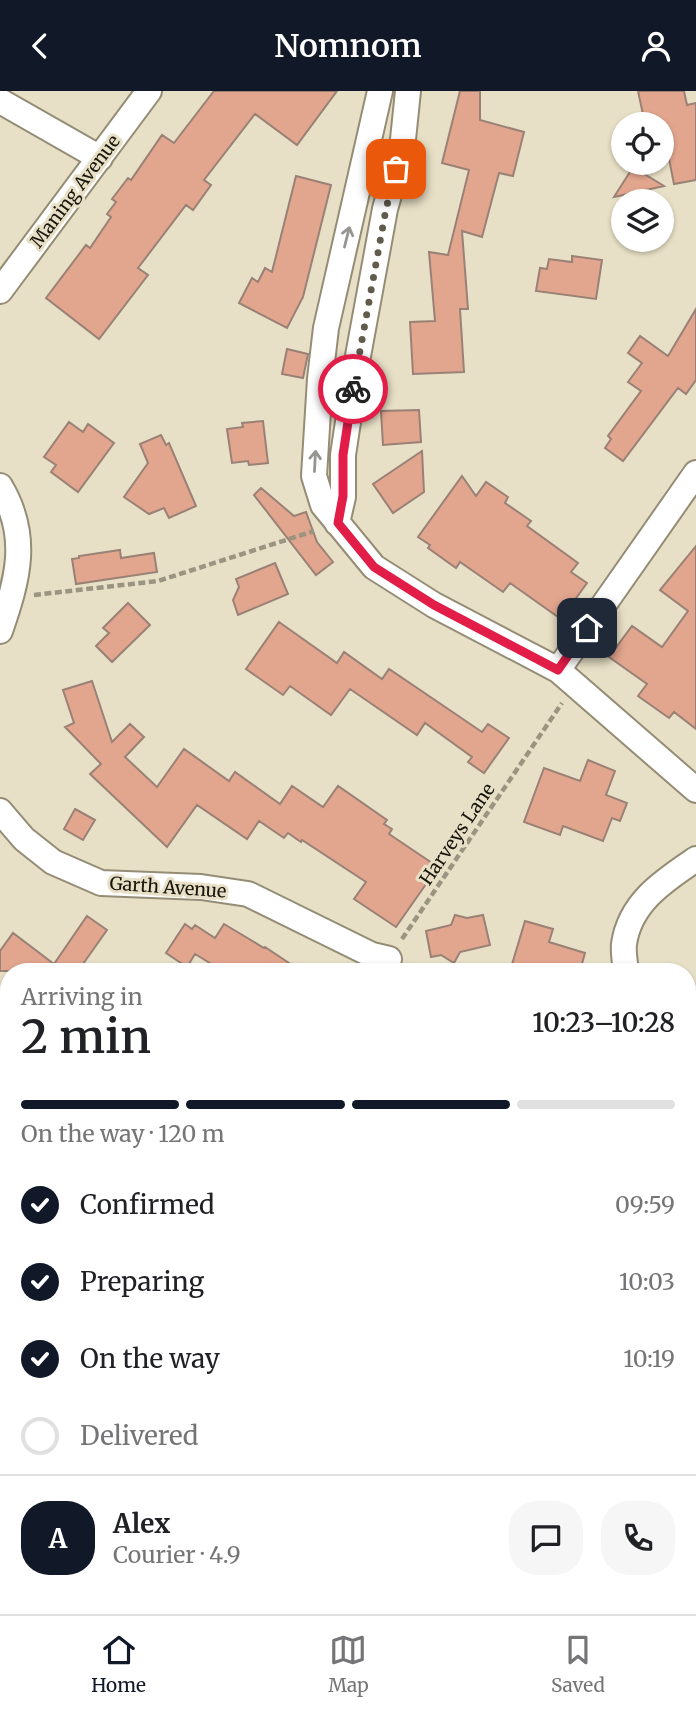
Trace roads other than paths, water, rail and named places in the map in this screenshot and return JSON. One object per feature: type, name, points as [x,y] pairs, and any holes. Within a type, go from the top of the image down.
[{"type":"street","name":"Maning Avenue","points":[[0,291],[149,91]]},
{"type":"street","points":[[380,91],[331,302],[320,379],[314,476],[323,505],[374,567],[434,605],[558,670],[696,790]]},
{"type":"street","points":[[338,523],[343,496],[343,455],[358,356],[386,209],[401,149],[408,91]]},
{"type":"street","points":[[0,101],[100,158]]},
{"type":"street","points":[[558,670],[696,473]]},
{"type":"street","points":[[0,486],[12,507],[20,545],[12,597],[0,631]]},
{"type":"street","name":"Garth Avenue","points":[[0,811],[24,839],[53,862],[101,883],[201,887],[248,894],[372,955],[388,959]]},
{"type":"street","points":[[625,963],[624,944],[635,912],[656,886],[696,859]]}]
